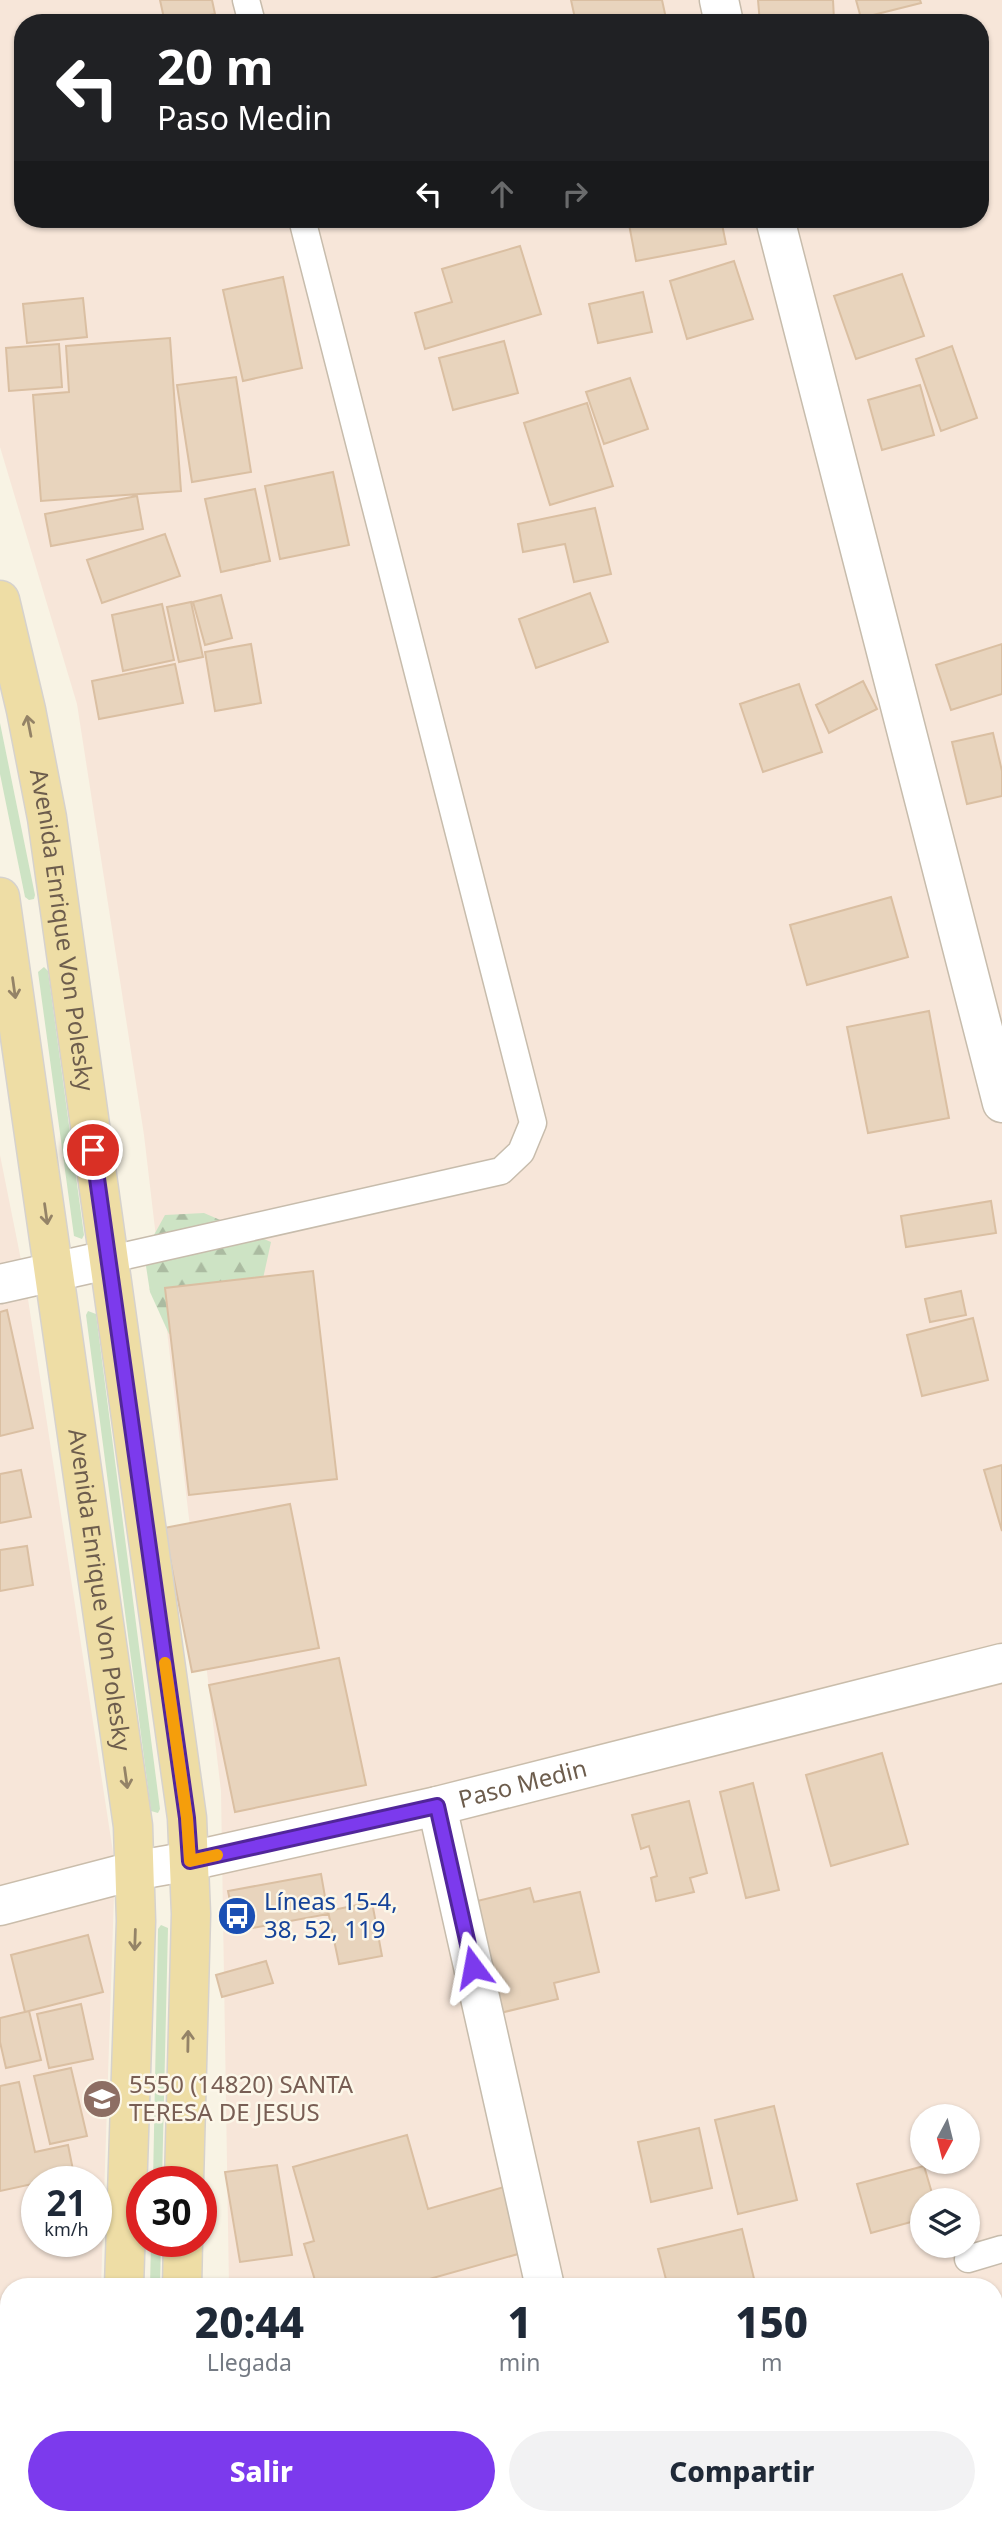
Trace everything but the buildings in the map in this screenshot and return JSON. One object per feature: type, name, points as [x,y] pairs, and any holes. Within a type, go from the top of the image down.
[{"type":"main road","name":"Avenida Enrique Von Polesky","points":[[0,600],[26,710],[47,818],[187,1818],[191,1914],[184,2166]]},
{"type":"main road","name":"Avenida Enrique Von Polesky","points":[[0,897],[133,1826],[136,1921],[124,2278]]},
{"type":"main road","points":[[7,936],[63,929]]},
{"type":"main road","points":[[182,2278],[183,2257]]},
{"type":"street","points":[[777,228],[1002,1103]]},
{"type":"street","points":[[0,1284],[107,1260]]},
{"type":"street","name":"Paso Medin","points":[[0,1906],[134,1871],[437,1806],[1002,1663]]},
{"type":"street","points":[[437,1806],[543,2278]]},
{"type":"lane","points":[[107,1260],[501,1171],[521,1152],[533,1123],[304,228]]},
{"type":"lane","points":[[968,2259],[1002,2249]]},
{"type":"shaded area","points":[[0,0],[1002,0],[1002,2278],[229,2278],[221,1791],[144,1135],[77,704],[0,447]]},
{"type":"shaded area","points":[[0,1155],[25,1280],[115,1865],[105,2166],[21,2166],[21,2257],[102,2257],[101,2278],[0,2278]]},
{"type":"green space","points":[[0,723],[35,895],[34,899],[29,900],[25,897],[0,774]]},
{"type":"green space","points":[[44,967],[48,971],[84,1235],[82,1239],[74,1236],[38,972]]},
{"type":"green space","points":[[204,1213],[271,1242],[259,1297],[216,1336],[169,1334],[150,1292],[144,1253],[165,1215]]},
{"type":"green space","points":[[88,1311],[96,1314],[160,1809],[158,1813],[151,1811],[86,1315]]},
{"type":"green space","points":[[161,1925],[168,1928],[162,2166],[153,2166],[158,1929]]},
{"type":"green space","points":[[151,2257],[161,2257],[160,2278],[150,2278]]},
{"type":"slow traffic","points":[[165,1663],[187,1818],[190,1861],[217,1855]]},
{"type":"place","name":"Líneas 15-4, 38, 52, 119","points":[[237,1916]]},
{"type":"place","name":"5550 (14820) SANTA TERESA DE JESUS","points":[[102,2099]]},
{"type":"route","points":[[93,1150],[187,1818],[190,1861],[437,1806],[473,1967]]}]
